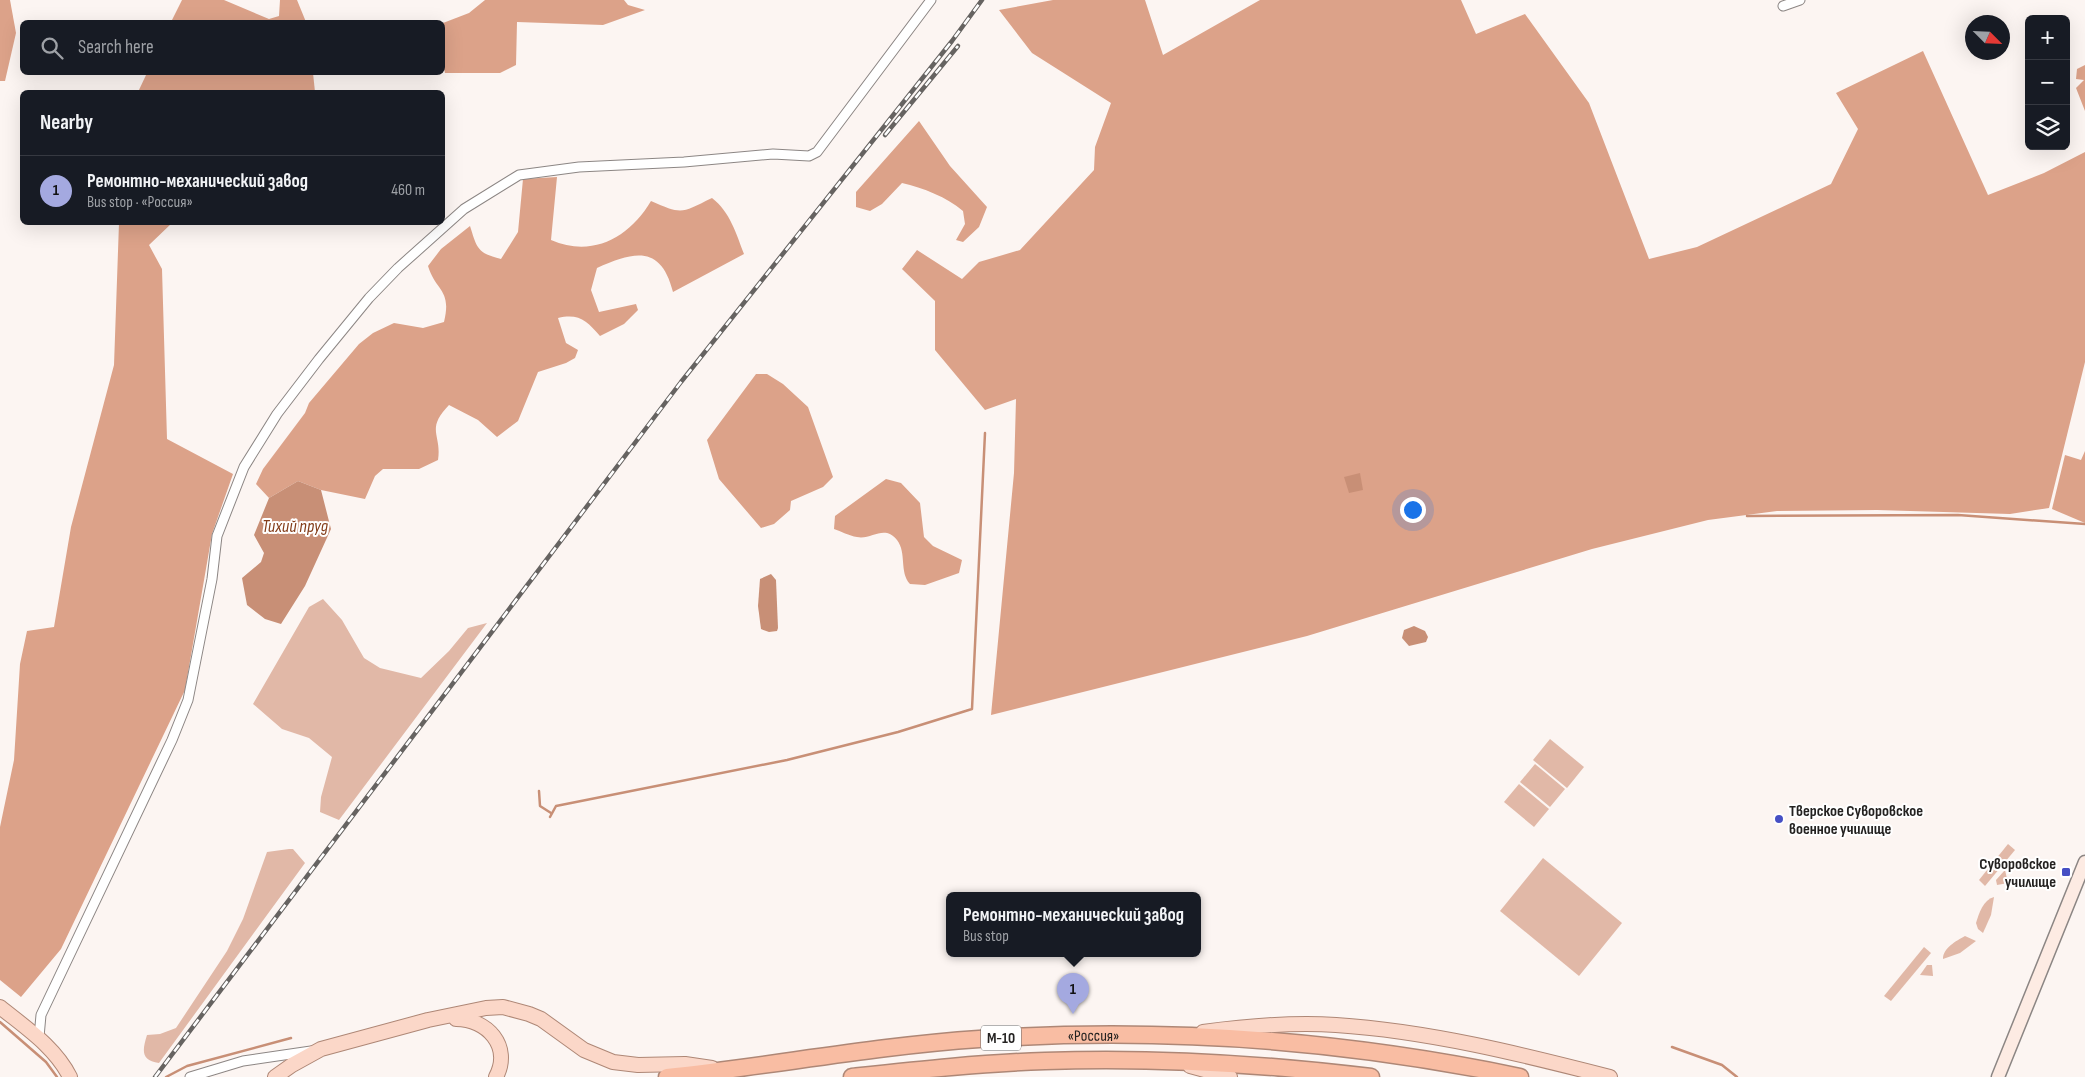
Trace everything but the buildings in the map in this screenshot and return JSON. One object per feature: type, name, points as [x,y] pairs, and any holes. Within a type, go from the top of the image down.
[{"type":"highway","name":"«Россия»","points":[[667,1077],[889,1048],[978,1039],[1112,1034],[1334,1048],[1421,1059],[1520,1077]]},
{"type":"highway","name":"«Россия»","points":[[852,1077],[1018,1062],[1172,1062],[1274,1067],[1371,1077]]},
{"type":"main road","points":[[0,1007],[39,1037],[60,1061],[70,1077]]},
{"type":"main road","points":[[275,1077],[292,1065],[322,1049],[428,1020],[486,1008],[510,1008],[541,1019],[584,1050],[613,1062],[638,1065],[685,1064],[727,1070]]},
{"type":"main road","points":[[428,1020],[463,1019],[475,1021],[486,1027],[494,1035],[500,1048],[500,1068],[496,1077]]},
{"type":"main road","points":[[1173,1037],[1265,1026],[1336,1025],[1418,1036],[1528,1056],[1610,1077]]},
{"type":"main road","points":[[1172,1062],[1230,1077]]},
{"type":"street","points":[[39,1037],[41,1015],[172,740],[188,700],[212,578],[217,536],[244,467],[277,414],[369,298],[398,268],[464,209],[520,175],[579,167],[684,162],[773,154],[809,156],[817,152],[931,0]]},
{"type":"street","points":[[1783,6],[1800,0]]},
{"type":"street","points":[[1998,1077],[2085,862]]},
{"type":"street","points":[[2007,1077],[2017,1033]]},
{"type":"street","points":[[190,1077],[243,1061],[322,1049]]},
{"type":"shaded area","points":[[0,0],[10,0],[16,33],[5,81],[0,81]]},
{"type":"shaded area","points":[[182,0],[224,0],[269,19],[279,16],[280,0],[297,0],[305,20],[172,20]]},
{"type":"shaded area","points":[[485,0],[624,0],[628,5],[645,10],[603,25],[517,22],[516,65],[500,73],[445,73],[445,22],[469,13]]},
{"type":"shaded area","points":[[1053,0],[1145,0],[1163,55],[1260,0],[1461,0],[1476,34],[1525,14],[1589,103],[1649,259],[1697,247],[1831,184],[1858,129],[1836,93],[1923,51],[1988,195],[2044,173],[2085,152],[2085,362],[2049,508],[2010,514],[1877,510],[1777,511],[1708,520],[1592,549],[1307,636],[991,715],[1014,473],[1016,399],[985,410],[935,350],[935,301],[902,269],[917,250],[962,279],[979,262],[1020,250],[1094,170],[1095,147],[1111,103],[1032,53],[999,10]]},
{"type":"shaded area","points":[[2085,65],[2085,111],[2076,88],[2084,80],[2076,79],[2077,69]]},
{"type":"shaded area","points":[[146,75],[313,75],[315,90],[139,90]]},
{"type":"shaded area","points":[[919,121],[950,166],[987,207],[979,227],[963,242],[956,240],[965,224],[963,211],[942,197],[918,188],[902,183],[882,204],[870,211],[856,207],[856,192]]},
{"type":"shaded area","points":[[557,177],[551,240],[581,247],[595,245],[621,234],[642,214],[651,201],[670,209],[682,210],[694,207],[712,198],[728,216],[744,254],[673,292],[668,277],[661,266],[654,259],[645,256],[623,258],[597,268],[591,290],[599,312],[636,304],[638,310],[624,324],[600,336],[587,322],[572,317],[558,318],[566,343],[578,350],[575,358],[538,372],[518,421],[497,437],[478,420],[449,405],[442,413],[436,427],[439,451],[438,460],[419,469],[383,469],[375,476],[365,499],[321,490],[298,481],[269,498],[256,484],[263,469],[305,413],[309,403],[359,344],[373,333],[394,323],[423,328],[444,322],[446,311],[445,297],[431,275],[428,266],[441,249],[470,226],[474,240],[482,252],[501,259],[518,232],[523,179]]},
{"type":"shaded area","points":[[119,225],[170,225],[149,245],[162,269],[167,439],[233,474],[212,534],[185,690],[61,949],[21,997],[0,980],[0,827],[14,760],[20,664],[27,631],[54,627],[71,527],[114,365]]},
{"type":"shaded area","points":[[756,374],[767,374],[783,384],[808,407],[833,477],[823,487],[791,501],[790,510],[774,524],[761,528],[719,479],[707,440]]},
{"type":"shaded area","points":[[2085,451],[2085,523],[2052,509],[2065,455],[2081,460]]},
{"type":"shaded area","points":[[886,479],[901,483],[920,503],[924,537],[933,546],[962,560],[959,573],[925,585],[910,584],[905,574],[900,545],[892,535],[883,533],[857,537],[834,529],[835,516]]},
{"type":"shaded area","points":[[323,599],[342,620],[364,658],[380,668],[421,678],[449,651],[468,628],[487,623],[339,820],[320,812],[321,797],[332,757],[309,738],[282,729],[253,704],[309,607]]},
{"type":"shaded area","points":[[1550,739],[1584,767],[1567,788],[1533,760]]},
{"type":"shaded area","points":[[1535,764],[1565,789],[1550,807],[1520,782]]},
{"type":"shaded area","points":[[1519,784],[1549,809],[1534,827],[1504,802]]},
{"type":"shaded area","points":[[2008,844],[2015,850],[1985,886],[1979,880]]},
{"type":"shaded area","points":[[293,849],[305,863],[159,1063],[149,1060],[144,1054],[147,1035],[160,1034],[176,1028],[227,951],[243,919],[267,852]]},
{"type":"shaded area","points":[[1543,858],[1622,923],[1579,976],[1500,911]]},
{"type":"shaded area","points":[[2005,870],[2008,883],[1997,885],[1996,880]]},
{"type":"shaded area","points":[[1994,897],[1991,915],[1983,933],[1978,929],[1976,923],[1984,904]]},
{"type":"shaded area","points":[[1965,936],[1976,941],[1960,953],[1943,959],[1945,951]]},
{"type":"shaded area","points":[[1924,947],[1931,953],[1891,1001],[1884,996]]},
{"type":"shaded area","points":[[1927,965],[1932,965],[1933,976],[1920,975]]},
{"type":"water","points":[[1360,473],[1363,490],[1349,493],[1344,477]]},
{"type":"water","name":"Тихий пруд","points":[[298,481],[321,490],[331,529],[305,586],[281,624],[265,619],[247,605],[242,578],[261,562],[264,553],[254,535],[269,498]]},
{"type":"water","points":[[771,574],[776,580],[778,628],[777,631],[769,632],[761,629],[758,606],[760,579]]},
{"type":"water","points":[[1414,626],[1425,631],[1428,637],[1426,642],[1409,646],[1402,638],[1404,630]]},
{"type":"waterway","points":[[550,817],[556,806],[787,760],[898,732],[972,709],[985,433]]},
{"type":"waterway","points":[[1747,516],[1958,515],[2085,524]]},
{"type":"waterway","points":[[539,791],[540,806],[551,813]]},
{"type":"waterway","points":[[0,1022],[46,1062],[57,1077]]},
{"type":"waterway","points":[[166,1077],[187,1066],[291,1038]]},
{"type":"waterway","points":[[1672,1047],[1722,1065],[1737,1077]]},
{"type":"railway","points":[[155,1077],[681,382],[952,41],[982,0]]},
{"type":"railway","points":[[885,135],[958,46]]},
{"type":"place","name":"Тверское Суворовское военное училище","points":[[1779,819]]},
{"type":"place","name":"Суворовское училище","points":[[2066,872]]},
{"type":"place","name":"Ремонтно-механический завод","points":[[1073,1014]]}]
